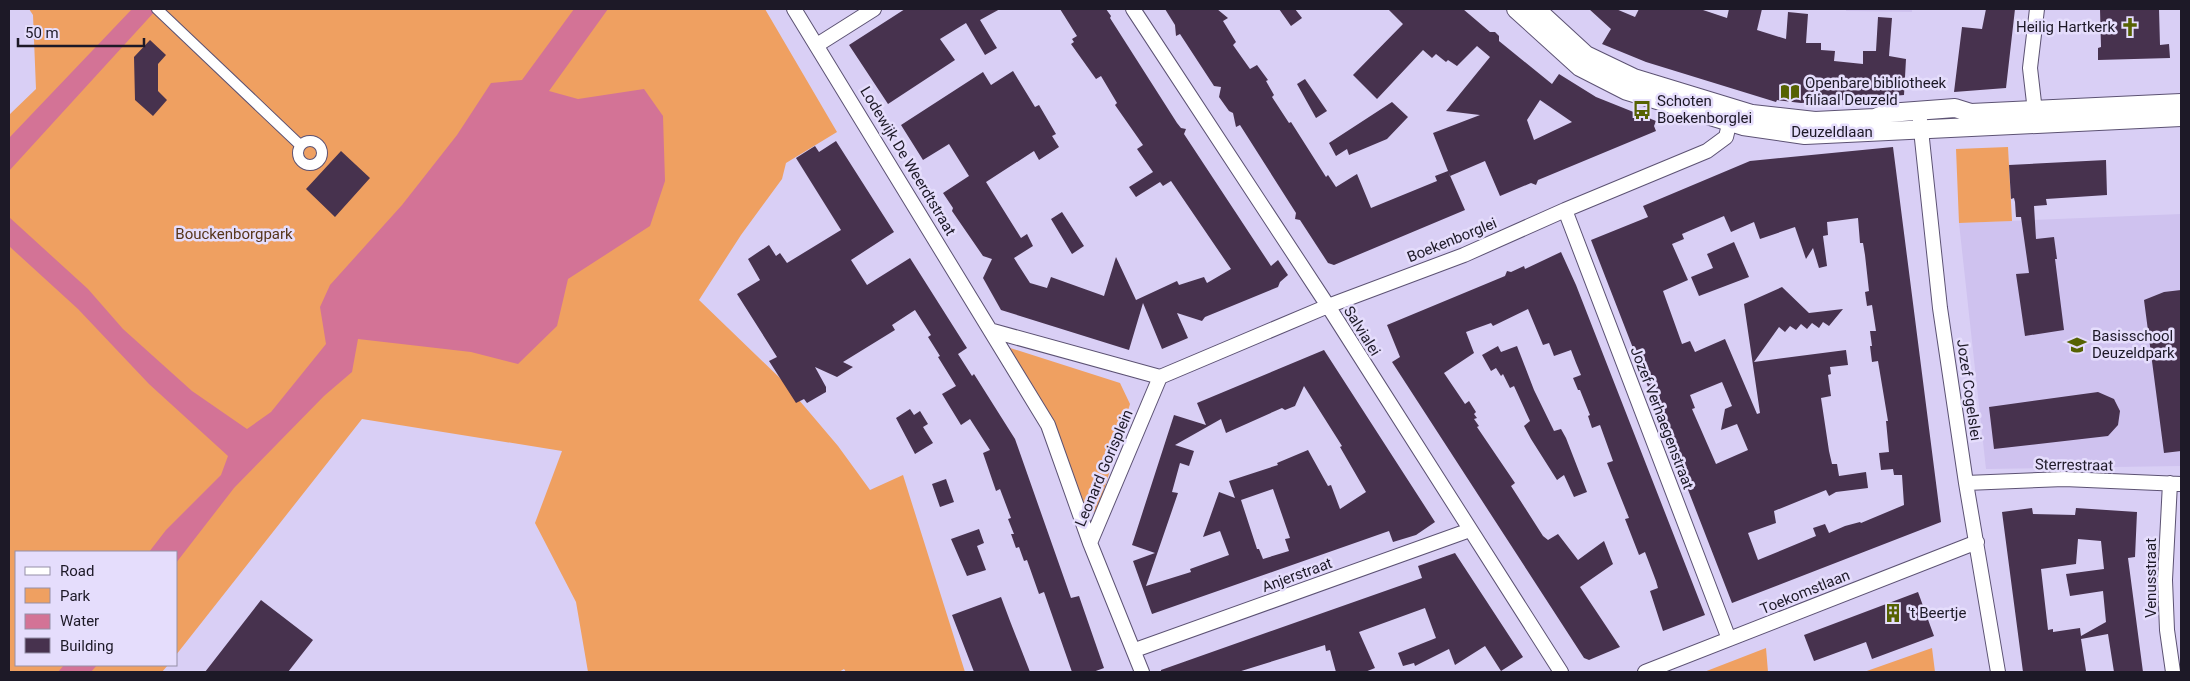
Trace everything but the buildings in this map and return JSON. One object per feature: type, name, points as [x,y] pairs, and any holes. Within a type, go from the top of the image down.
[{"type":"street","name":"Lodewijk De Weerdtstraat","points":[[794,9],[818,45],[993,332]]},
{"type":"street","points":[[818,45],[874,9]]},
{"type":"street","name":"Salvialei","points":[[1133,9],[1328,306],[1561,672]]},
{"type":"street","name":"Deuzeldlaan","points":[[1516,9],[1580,67],[1627,91],[1805,135],[1922,130],[2181,103]]},
{"type":"street","name":"Deuzeldlaan","points":[[1536,9],[1586,54],[1634,78],[1731,116],[1752,114],[1816,122],[1875,118],[1888,113],[1955,108],[1971,113],[2035,117],[2181,117]]},
{"type":"street","points":[[2035,117],[2030,68],[2036,9]]},
{"type":"street","points":[[159,12],[300,145]]},
{"type":"street","name":"Jozef Cogelslei","points":[[1919,111],[1940,308],[1966,483],[1998,672]]},
{"type":"street","name":"Boekenborglei","points":[[1160,377],[1328,306],[1464,255],[1565,210],[1707,151],[1726,137],[1731,116]]},
{"type":"street","name":"Jozef Verhaegenstraat","points":[[1565,210],[1729,639]]},
{"type":"street","points":[[993,332],[1160,377]]},
{"type":"street","name":"Leonard Gorisplein","points":[[993,332],[999,347],[1048,425],[1090,543]]},
{"type":"street","name":"Leonard Gorisplein","points":[[1090,543],[1160,377]]},
{"type":"street","name":"Sterrestraat","points":[[1966,483],[2064,479],[2176,484]]},
{"type":"street","name":"Venusstraat","points":[[2173,672],[2167,630],[2165,580],[2176,484]]},
{"type":"street","name":"Anjerstraat","points":[[1135,650],[1470,530]]},
{"type":"street","name":"Toekomstlaan","points":[[1645,672],[1977,542]]},
{"type":"street","points":[[1090,543],[1135,650],[1142,672]]},
{"type":"shaded area","points":[[1846,9],[1912,9],[1912,12],[1846,11]]},
{"type":"shaded area","name":"Basisschool Deuzeldpark","points":[[2181,214],[2181,466],[1986,469],[1959,223]]},
{"type":"green space","name":"Bouckenborgpark","points":[[29,9],[765,9],[837,132],[786,163],[782,179],[741,235],[699,300],[782,380],[838,446],[870,490],[903,475],[965,672],[846,672],[844,669],[839,672],[588,672],[576,602],[535,523],[562,451],[362,419],[178,652],[178,551],[15,551],[15,666],[167,666],[162,672],[9,672],[9,115],[36,89],[33,15]]},
{"type":"green space","points":[[2008,147],[2012,221],[1959,223],[1956,149]]},
{"type":"green space","points":[[1004,346],[1120,383],[1130,404],[1098,510],[1083,517]]},
{"type":"green space","points":[[1766,648],[1768,672],[1704,672]]},
{"type":"green space","points":[[1932,648],[1935,672],[1864,672]]},
{"type":"water","points":[[132,9],[157,9],[9,171],[9,138]]},
{"type":"water","points":[[574,9],[608,9],[549,91],[578,99],[644,89],[663,116],[665,181],[650,226],[568,279],[557,326],[518,364],[471,352],[358,339],[352,372],[324,396],[234,488],[178,560],[178,551],[150,551],[166,530],[221,475],[228,456],[149,384],[78,309],[9,246],[9,217],[88,289],[123,329],[192,391],[247,429],[271,412],[326,344],[320,307],[330,285],[402,205],[457,135],[491,83],[522,80]]},
{"type":"water","points":[[63,666],[96,666],[91,672],[58,672]]},
{"type":"place","name":"Heilig Hartkerk","points":[[2130,27]]},
{"type":"place","name":"Openbare bibliotheek filiaal Deuzeld","points":[[1790,92]]},
{"type":"place","name":"Schoten Boekenborglei","points":[[1642,110]]},
{"type":"place","name":"Basisschool Deuzeldpark","points":[[2077,345]]},
{"type":"place","name":"'t Beertje","points":[[1893,613]]}]
